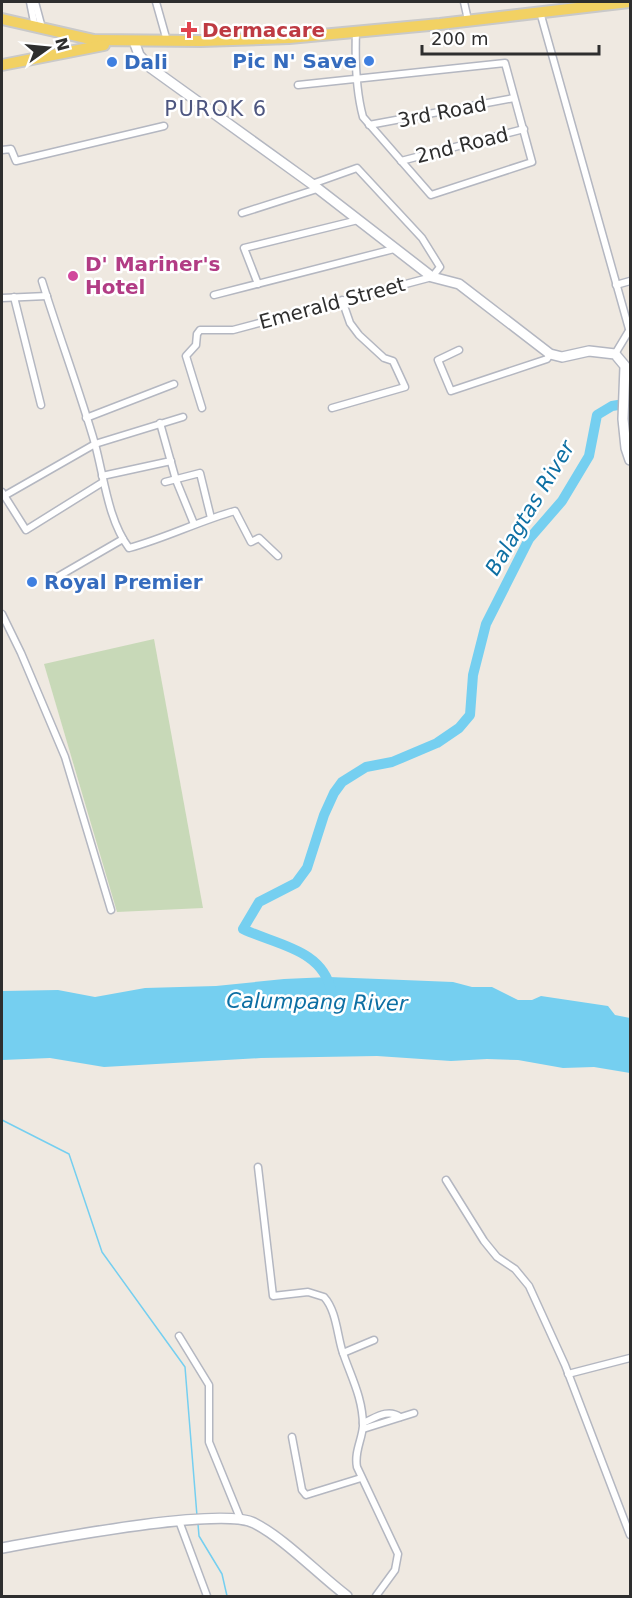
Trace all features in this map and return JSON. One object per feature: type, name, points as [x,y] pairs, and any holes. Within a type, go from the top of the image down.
[{"type":"main road","points":[[2,65],[116,42],[249,40],[468,20],[629,2]]},
{"type":"main road","points":[[2,19],[77,37],[116,42]]},
{"type":"main road","points":[[77,37],[77,50]]},
{"type":"street","points":[[30,2],[39,28]]},
{"type":"street","points":[[35,2],[39,28]]},
{"type":"street","points":[[156,2],[167,41]]},
{"type":"street","points":[[464,2],[468,20]]},
{"type":"street","points":[[540,11],[630,329],[615,354]]},
{"type":"street","points":[[298,85],[358,77],[505,63],[532,162],[431,195],[363,117],[360,105],[358,77],[356,31]]},
{"type":"street","points":[[134,41],[139,55],[151,68],[315,186],[432,277],[459,284],[550,354],[562,357],[589,351],[615,354],[625,366],[622,397],[623,419],[626,448],[630,460]]},
{"type":"street","name":"3rd Road","points":[[369,125],[514,98]]},
{"type":"street","points":[[2,150],[11,149],[16,160],[164,126]]},
{"type":"street","name":"2nd Road","points":[[401,161],[524,129]]},
{"type":"street","points":[[242,213],[357,168],[422,238],[440,267],[432,277]]},
{"type":"street","points":[[258,284],[244,248],[358,220]]},
{"type":"street","points":[[214,295],[394,249]]},
{"type":"street","name":"Emerald Street","points":[[202,408],[186,353],[195,347],[197,333],[200,330],[233,330],[432,277]]},
{"type":"street","points":[[42,281],[95,444],[103,479],[123,539],[129,548],[170,536],[211,518],[235,512],[251,542],[259,538],[278,556]]},
{"type":"street","points":[[616,285],[630,281]]},
{"type":"street","points":[[2,298],[47,296]]},
{"type":"street","points":[[14,297],[41,405]]},
{"type":"street","points":[[332,408],[405,387],[393,361],[384,358],[355,329],[342,300]]},
{"type":"street","points":[[622,306],[630,304]]},
{"type":"street","points":[[459,350],[438,360],[451,391],[547,359],[550,354]]},
{"type":"street","points":[[86,418],[174,384]]},
{"type":"street","points":[[171,461],[103,479],[26,530],[3,494],[95,444],[183,417]]},
{"type":"street","points":[[159,423],[176,480],[194,524]]},
{"type":"street","points":[[165,482],[200,473],[211,518]]},
{"type":"street","points":[[59,576],[123,539]]},
{"type":"street","points":[[2,614],[65,758],[111,910]]},
{"type":"street","points":[[258,1167],[273,1296],[308,1292],[324,1297],[332,1311],[343,1353],[359,1392],[363,1426],[356,1456],[361,1478],[389,1530],[398,1554],[395,1570],[376,1596]]},
{"type":"street","points":[[447,1180],[497,1257],[515,1269],[529,1286],[568,1374],[630,1534]]},
{"type":"street","points":[[179,1336],[209,1385],[209,1442],[240,1518]]},
{"type":"street","points":[[343,1353],[374,1340]]},
{"type":"street","points":[[568,1374],[630,1358]]},
{"type":"street","points":[[363,1426],[386,1413],[393,1413],[400,1417],[414,1413]]},
{"type":"street","points":[[292,1437],[302,1490],[306,1495],[361,1478]]},
{"type":"street","points":[[2,1548],[179,1521],[240,1518],[265,1530],[347,1596]]},
{"type":"street","points":[[179,1521],[207,1596]]},
{"type":"green space","points":[[154,639],[203,908],[117,912],[44,664]]},
{"type":"water","name":"Calumpang River","points":[[329,977],[453,982],[472,987],[492,987],[518,1000],[532,1000],[541,996],[608,1006],[615,1015],[630,1018],[630,1073],[594,1067],[563,1068],[518,1060],[451,1061],[377,1056],[261,1058],[104,1067],[50,1058],[2,1060],[2,991],[58,990],[95,997],[145,988],[216,986]]},
{"type":"waterway","name":"Balagtas River","points":[[331,991],[319,966],[308,957],[243,929],[259,902],[296,883],[307,868],[324,815],[342,782],[366,767],[392,762],[437,743],[459,728],[470,715],[473,675],[486,624],[529,539],[562,501],[589,456],[597,415],[612,406],[630,403]]},
{"type":"waterway","points":[[2,1061],[2,1120],[69,1154],[102,1252],[185,1367],[197,1516]]},
{"type":"waterway","points":[[198,1524],[199,1536],[222,1574],[227,1596]]},
{"type":"place","name":"Dermacare","points":[[189,30]]},
{"type":"place","name":"Pic N' Save","points":[[369,61]]},
{"type":"place","name":"Dali","points":[[112,62]]},
{"type":"place","name":"D' Mariner's Hotel","points":[[73,276]]},
{"type":"place","name":"Royal Premier","points":[[32,582]]},
{"type":"district","name":"PUROK 6","points":[[216,109]]}]
